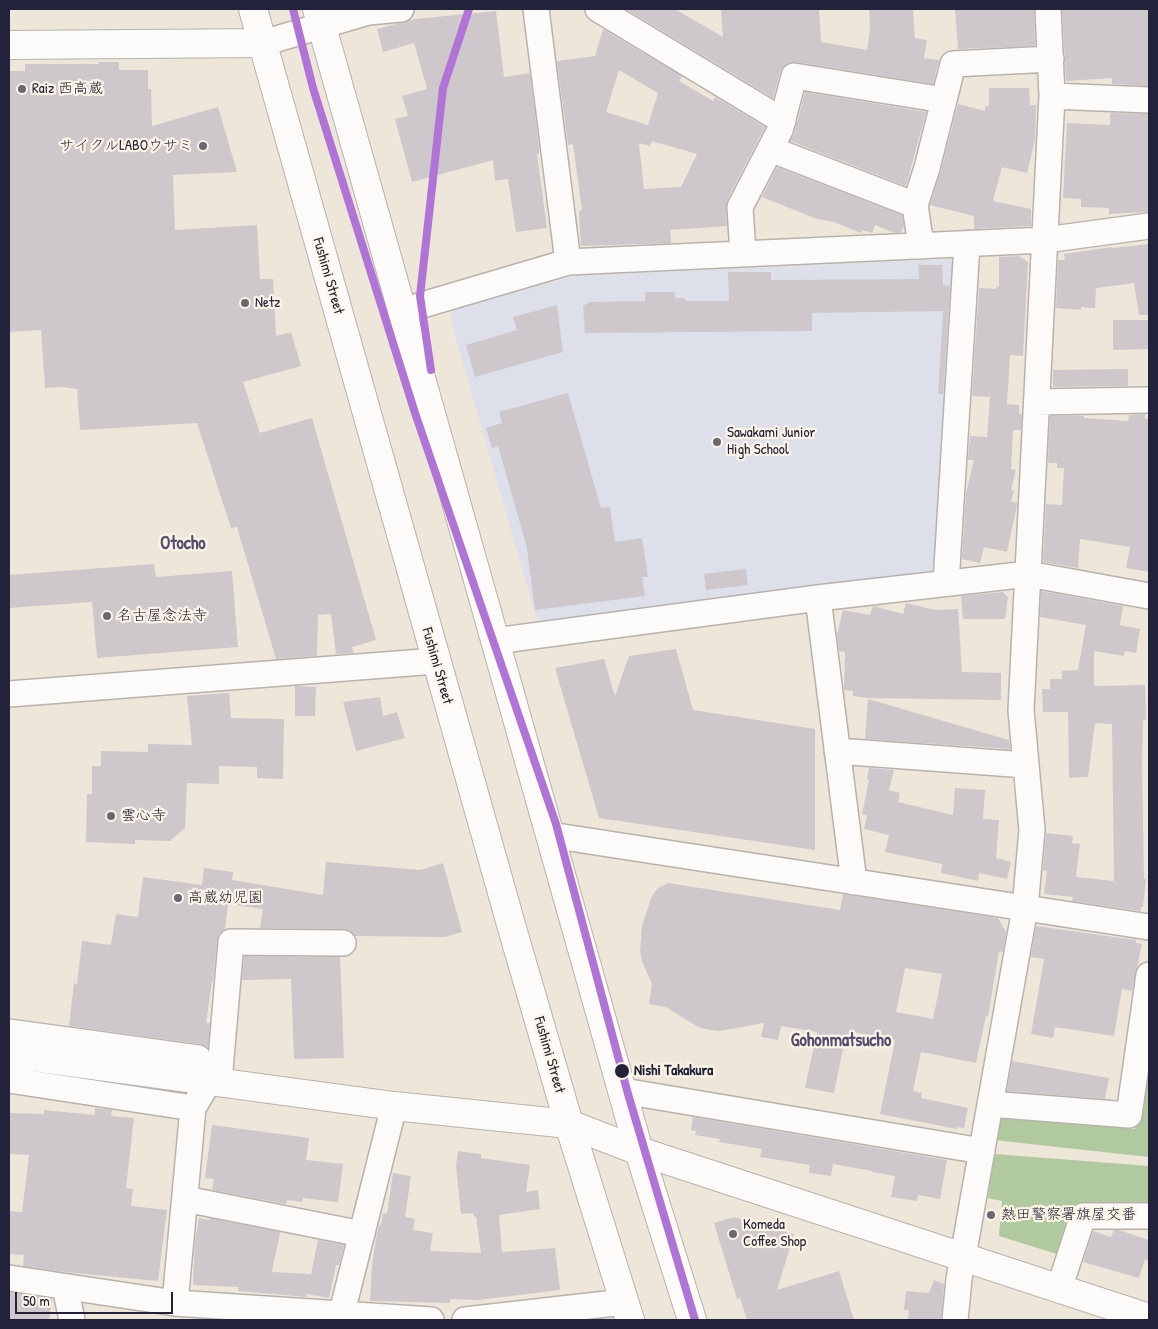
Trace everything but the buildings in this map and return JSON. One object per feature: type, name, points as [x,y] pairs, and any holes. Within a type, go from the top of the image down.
[{"type":"main road","name":"Fushimi Street","points":[[254,9],[436,661],[569,1124],[627,1311]]},
{"type":"main road","points":[[319,18],[639,1151],[692,1320]]},
{"type":"main road","points":[[9,45],[263,43]]},
{"type":"main road","points":[[9,1054],[209,1074],[394,1106],[569,1124],[639,1151],[1149,1318]]},
{"type":"street","points":[[263,43],[319,18],[401,9]]},
{"type":"street","points":[[536,9],[568,262]]},
{"type":"street","points":[[598,9],[783,120]]},
{"type":"street","points":[[955,1320],[958,1279],[1025,908],[1032,830],[1021,710],[1052,96],[1048,9]]},
{"type":"street","points":[[921,246],[915,205],[927,168],[953,64],[1051,59]]},
{"type":"street","points":[[743,254],[740,207],[780,130],[794,76],[944,100]]},
{"type":"street","points":[[1052,96],[1149,100]]},
{"type":"street","points":[[770,149],[915,205]]},
{"type":"street","points":[[402,311],[568,262],[1045,240],[1149,226]]},
{"type":"street","points":[[946,583],[967,244]]},
{"type":"street","points":[[1037,402],[1149,400]]},
{"type":"street","points":[[495,641],[818,598],[1028,574],[1149,596]]},
{"type":"street","points":[[818,598],[854,882]]},
{"type":"street","points":[[9,694],[436,661]]},
{"type":"street","points":[[837,751],[1026,765]]},
{"type":"street","points":[[550,835],[1149,927]]},
{"type":"street","points":[[175,1304],[193,1108],[209,1074],[231,942],[343,943]]},
{"type":"street","points":[[990,1104],[1129,1115],[1149,975]]},
{"type":"street","points":[[9,1032],[209,1074]]},
{"type":"street","points":[[9,1080],[193,1108]]},
{"type":"street","points":[[623,1092],[982,1151]]},
{"type":"street","points":[[341,1317],[394,1106]]},
{"type":"street","points":[[184,1198],[362,1234]]},
{"type":"street","points":[[1059,1289],[1083,1216],[1149,1216]]},
{"type":"street","points":[[9,1278],[175,1304],[341,1317],[430,1320]]},
{"type":"street","points":[[65,1287],[72,1320]]},
{"type":"street","points":[[465,1320],[627,1311]]},
{"type":"shaded area","name":"Sawakami Junior High School","points":[[952,259],[959,267],[941,565],[934,571],[545,623],[536,617],[450,318],[453,310],[574,276]]},
{"type":"green space","points":[[1149,1043],[1149,1157],[994,1140],[998,1121],[1005,1116],[1135,1129]]},
{"type":"green space","points":[[994,1154],[1149,1166],[1149,1207],[1075,1207],[1060,1255],[999,1236],[1002,1201],[988,1198]]},
{"type":"transit line","points":[[293,9],[313,88],[415,413],[556,824],[628,1094],[695,1320]]},
{"type":"transit line","points":[[431,370],[420,296],[443,88],[469,9]]},
{"type":"place","name":"Raiz 西高蔵","points":[[22,89]]},
{"type":"place","name":"サイクルLABOウサミ","points":[[203,146]]},
{"type":"place","name":"Netz","points":[[245,303]]},
{"type":"place","name":"Sawakami Junior High School","points":[[717,442]]},
{"type":"place","name":"名古屋念法寺","points":[[107,616]]},
{"type":"place","name":"雲心寺","points":[[111,816]]},
{"type":"place","name":"高蔵幼児園","points":[[178,898]]},
{"type":"place","name":"Nishi Takakura","points":[[622,1071]]},
{"type":"place","name":"熱田警察署旗屋交番","points":[[991,1215]]},
{"type":"place","name":"Komeda Coffee Shop","points":[[733,1234]]},
{"type":"district","name":"Otocho","points":[[183,544]]},
{"type":"district","name":"Gohonmatsucho","points":[[841,1041]]}]
